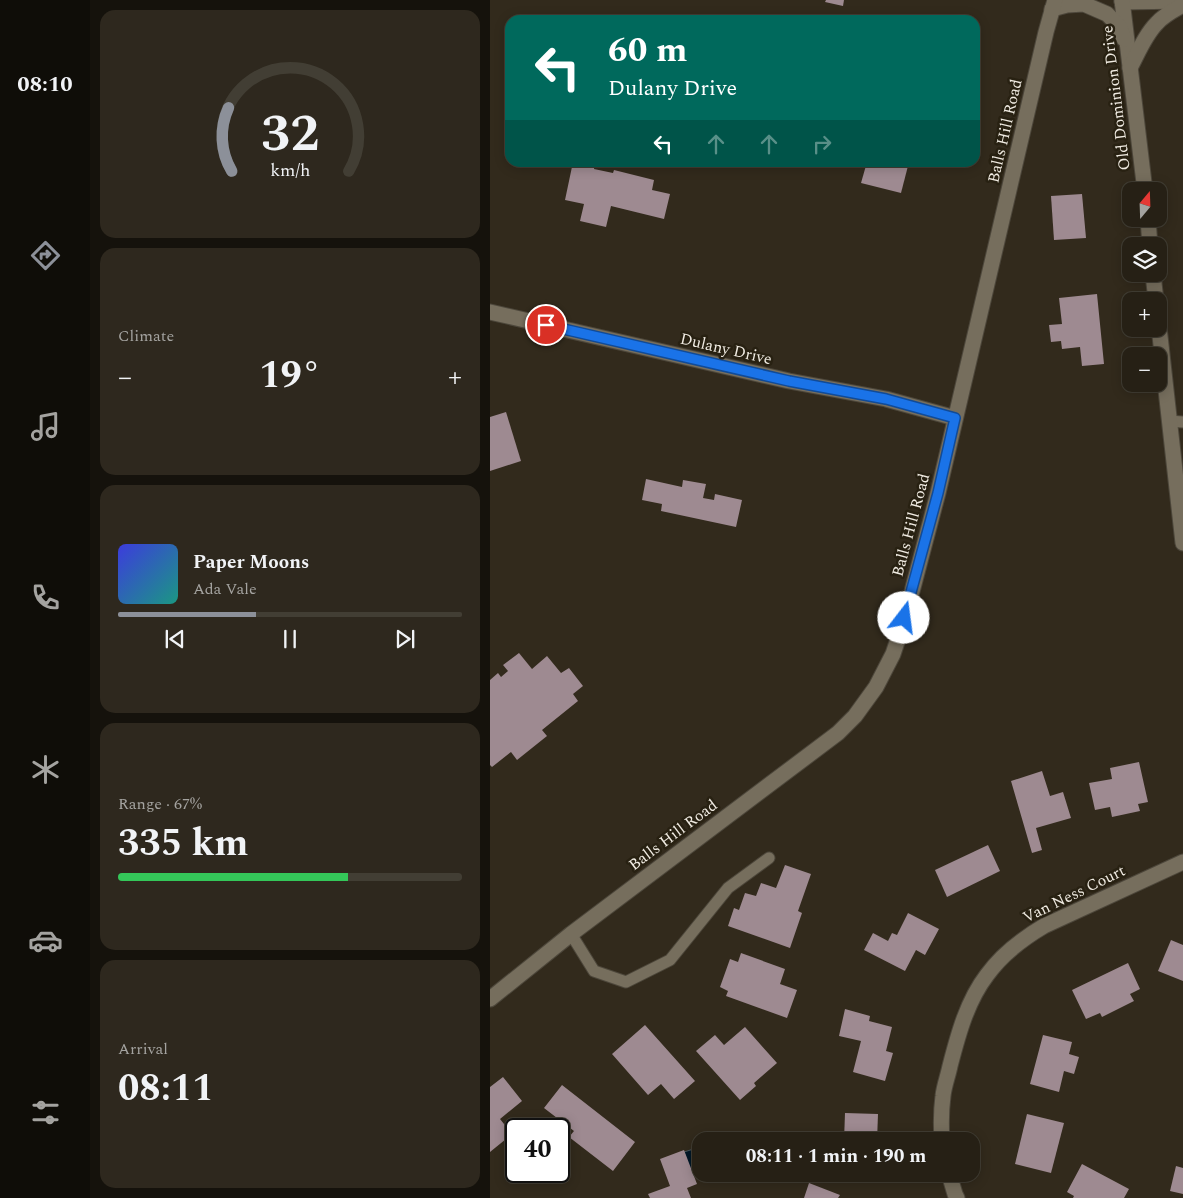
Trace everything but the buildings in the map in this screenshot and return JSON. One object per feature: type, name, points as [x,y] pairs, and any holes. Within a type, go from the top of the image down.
[{"type":"street","points":[[1122,1],[1183,3]]},
{"type":"street","name":"Old Dominion Drive","points":[[1122,1],[1144,182]]},
{"type":"street","points":[[1130,68],[1148,34],[1157,23],[1183,3]]},
{"type":"street","points":[[1053,5],[1084,4],[1107,14],[1119,26],[1128,50]]},
{"type":"street","name":"Balls Hill Road","points":[[490,999],[571,934],[838,733],[855,716],[876,686],[893,654],[933,512],[1053,5]]},
{"type":"street","name":"Dulany Drive","points":[[490,312],[789,381],[886,399],[955,418]]},
{"type":"street","points":[[1161,337],[1176,421],[1183,543]]},
{"type":"street","name":"Van Ness Court","points":[[941,1132],[943,1094],[957,1038],[970,1003],[986,976],[1002,956],[1026,937],[1044,926],[1183,862]]},
{"type":"street","points":[[951,1182],[957,1198]]},
{"type":"lane","points":[[571,934],[594,971],[626,982],[670,960],[728,888],[769,858]]},
{"type":"water","points":[[692,1150],[692,1176],[691,1176],[684,1152]]},
{"type":"route","points":[[546,325],[789,381],[886,399],[955,418],[938,493],[904,618]]}]
